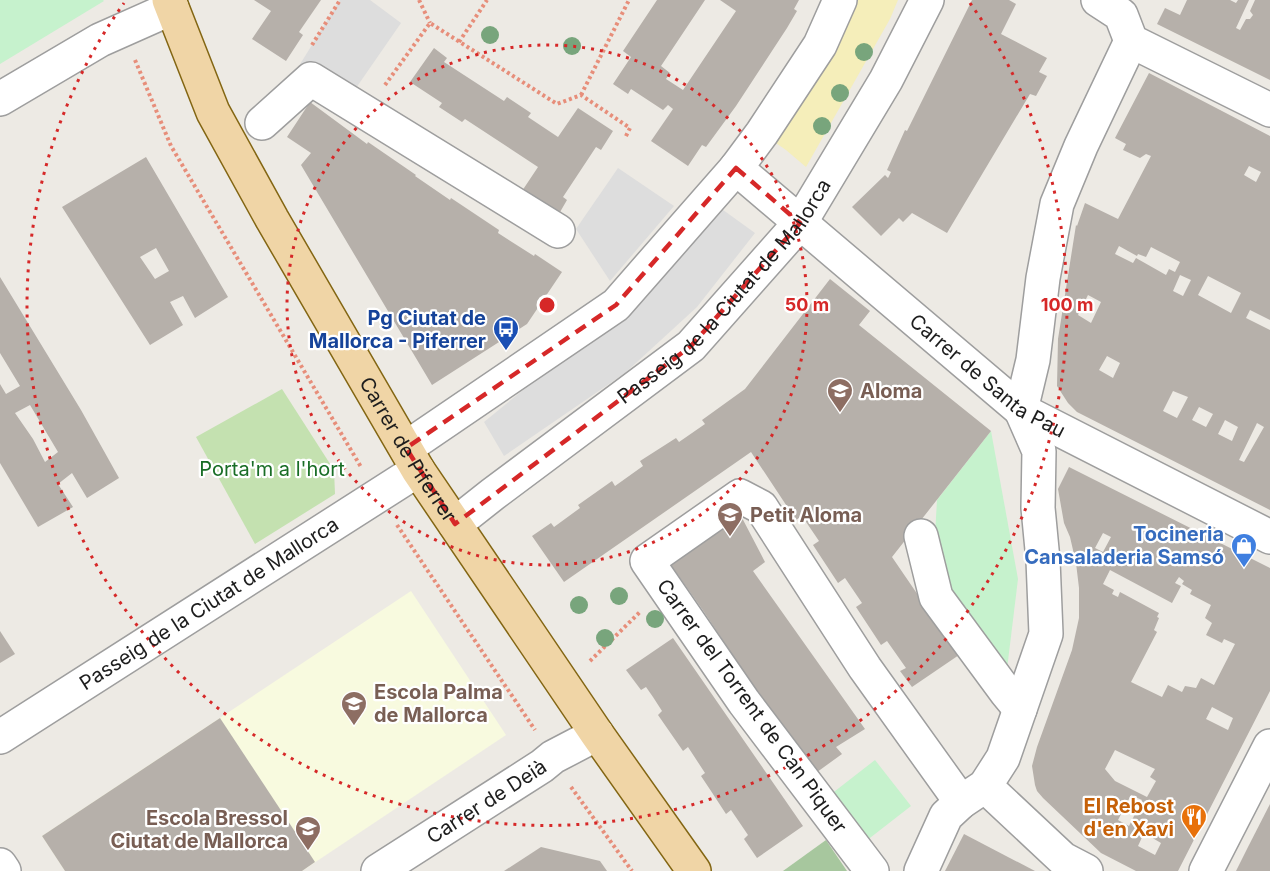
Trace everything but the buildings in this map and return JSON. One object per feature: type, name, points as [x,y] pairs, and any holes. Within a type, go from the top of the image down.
[{"type":"main road","name":"Carrer de Piferrer","points":[[171,4],[213,112],[272,219],[412,459],[597,734],[694,871]]},
{"type":"street","name":"Passeig de la Ciutat de Mallorca","points":[[0,737],[377,496],[412,459],[616,305],[736,168],[762,133],[820,45],[840,0]]},
{"type":"street","name":"Passeig de la Ciutat de Mallorca","points":[[455,524],[691,346],[800,223],[886,80],[927,0]]},
{"type":"street","points":[[1098,0],[1120,15],[1131,41],[1270,110]]},
{"type":"street","points":[[0,99],[100,40],[124,30],[171,4]]},
{"type":"street","points":[[921,871],[946,816],[973,794],[1003,758],[1046,634],[1038,508],[1039,451],[1021,410],[1033,360],[1043,278],[1058,204],[1082,146],[1131,41]]},
{"type":"street","points":[[262,123],[311,79],[558,231]]},
{"type":"street","name":"Carrer de Santa Pau","points":[[736,168],[1021,410],[1270,537]]},
{"type":"street","name":"Carrer del Torrent de Can Piquer","points":[[872,871],[744,702],[647,561],[740,496],[761,507],[865,668],[973,794]]},
{"type":"street","points":[[921,536],[936,597],[1020,709]]},
{"type":"street","name":"Carrer de Deià","points":[[378,871],[553,757],[597,734]]},
{"type":"street","points":[[1206,871],[1270,746]]},
{"type":"street","points":[[973,794],[1063,859],[1086,871]]},
{"type":"street","points":[[0,865],[4,871]]},
{"type":"path","points":[[419,0],[430,23],[557,104],[580,95],[629,0]]},
{"type":"path","points":[[459,42],[487,0]]},
{"type":"path","points":[[365,112],[430,23]]},
{"type":"path","points":[[124,30],[171,146],[377,496],[553,757],[576,795],[632,871]]},
{"type":"path","points":[[580,95],[630,128],[625,138]]},
{"type":"path","points":[[590,661],[641,611]]},
{"type":"highlighted area","points":[[736,168],[800,223],[691,346],[455,524],[406,448],[616,305]]},
{"type":"shaded area","points":[[340,0],[370,0],[401,23],[347,101],[297,69]]},
{"type":"shaded area","points":[[618,168],[674,206],[610,281],[576,229]]},
{"type":"shaded area","points":[[719,207],[755,233],[697,307],[625,373],[504,456],[484,422],[622,309]]},
{"type":"shaded area","name":"Escola Palma de Mallorca","points":[[411,591],[506,735],[302,871],[65,871],[42,836]]},
{"type":"green space","points":[[0,0],[103,0],[104,1],[0,64]]},
{"type":"green space","name":"Porta'm a l'hort","points":[[282,389],[334,470],[335,494],[255,544],[196,437]]},
{"type":"green space","points":[[991,431],[1018,579],[1007,669],[946,585],[935,535],[937,500]]},
{"type":"green space","points":[[875,760],[911,806],[866,841],[830,795]]},
{"type":"green space","points":[[826,840],[847,871],[783,871]]},
{"type":"sand","points":[[848,0],[898,0],[890,19],[806,167],[770,139]]},
{"type":"place","name":"Pg Ciutat de Mallorca - Piferrer","points":[[506,352]]},
{"type":"place","name":"Aloma","points":[[840,414]]},
{"type":"place","name":"Petit Aloma","points":[[730,538]]},
{"type":"place","name":"Tocineria Cansaladeria Samsó","points":[[1244,569]]},
{"type":"place","name":"Escola Palma de Mallorca","points":[[354,727]]},
{"type":"place","name":"El Rebost d'en Xavi","points":[[1194,840]]},
{"type":"place","name":"Escola Bressol Ciutat de Mallorca","points":[[308,852]]}]
